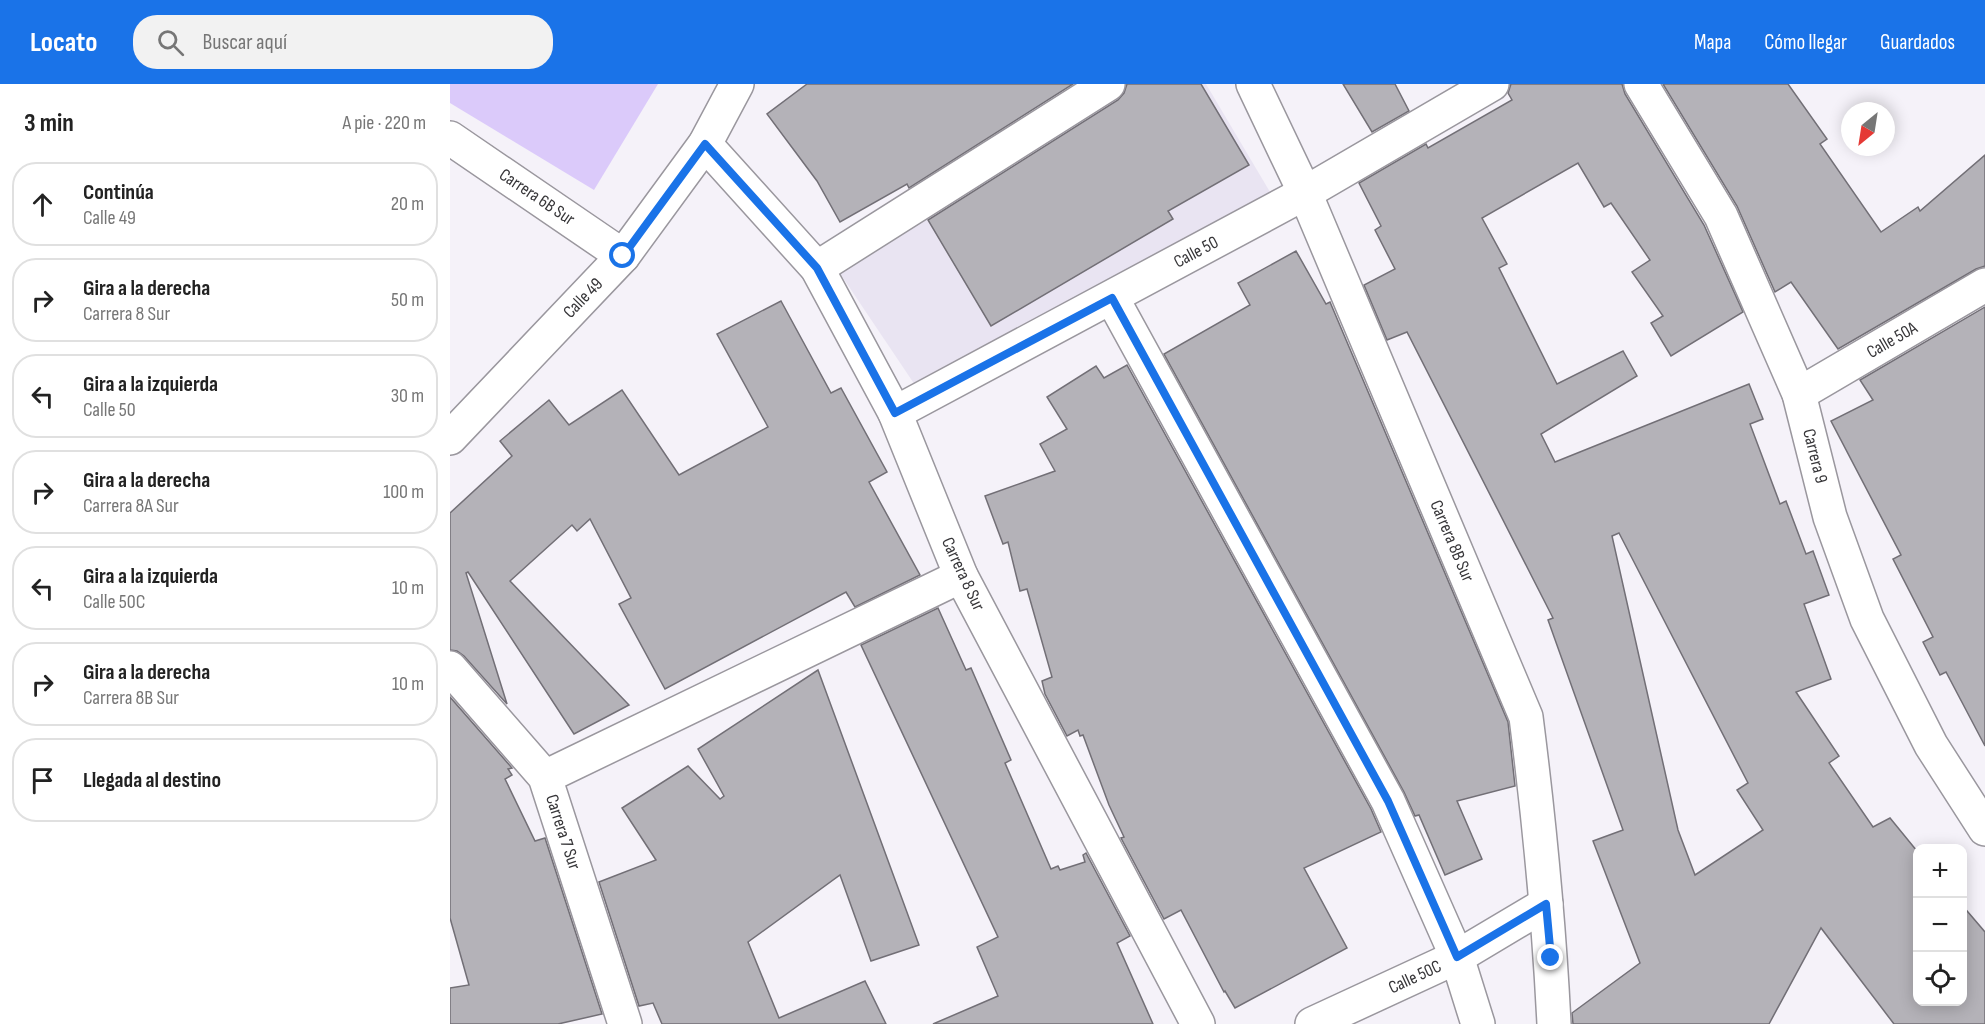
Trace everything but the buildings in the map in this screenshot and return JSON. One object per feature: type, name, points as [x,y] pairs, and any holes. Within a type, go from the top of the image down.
[{"type":"street","name":"Calle 49","points":[[450,438],[623,256],[705,144],[737,84]]},
{"type":"street","points":[[817,268],[1108,84]]},
{"type":"street","name":"Carrera 8B Sur","points":[[1253,84],[1305,193],[1526,717],[1546,904],[1554,1024]]},
{"type":"street","name":"Calle 50","points":[[895,413],[1305,193],[1492,84]]},
{"type":"street","name":"Carrera 9","points":[[1641,84],[1721,216],[1799,394],[1830,517],[1867,619],[1931,746],[1985,829]]},
{"type":"street","name":"Carrera 6B Sur","points":[[450,138],[623,256]]},
{"type":"street","name":"Carrera 8 Sur","points":[[705,144],[817,268],[895,413],[962,576],[1198,1024]]},
{"type":"street","name":"Calle 50A","points":[[1799,394],[1985,285]]},
{"type":"street","points":[[1112,298],[1388,801],[1457,957],[1478,1024]]},
{"type":"street","points":[[545,777],[962,576]]},
{"type":"street","name":"Carrera 7 Sur","points":[[450,668],[545,777],[625,1024]]},
{"type":"street","name":"Calle 50C","points":[[1312,1024],[1457,957],[1546,904]]},
{"type":"shaded area","points":[[450,84],[658,84],[594,190],[450,103]]},
{"type":"shaded area","points":[[1206,84],[1270,192],[1263,201],[919,391],[833,263],[1128,85]]},
{"type":"route","points":[[623,256],[705,144],[817,268],[895,413],[1112,298],[1388,801],[1457,957],[1546,904],[1551,958]]}]
